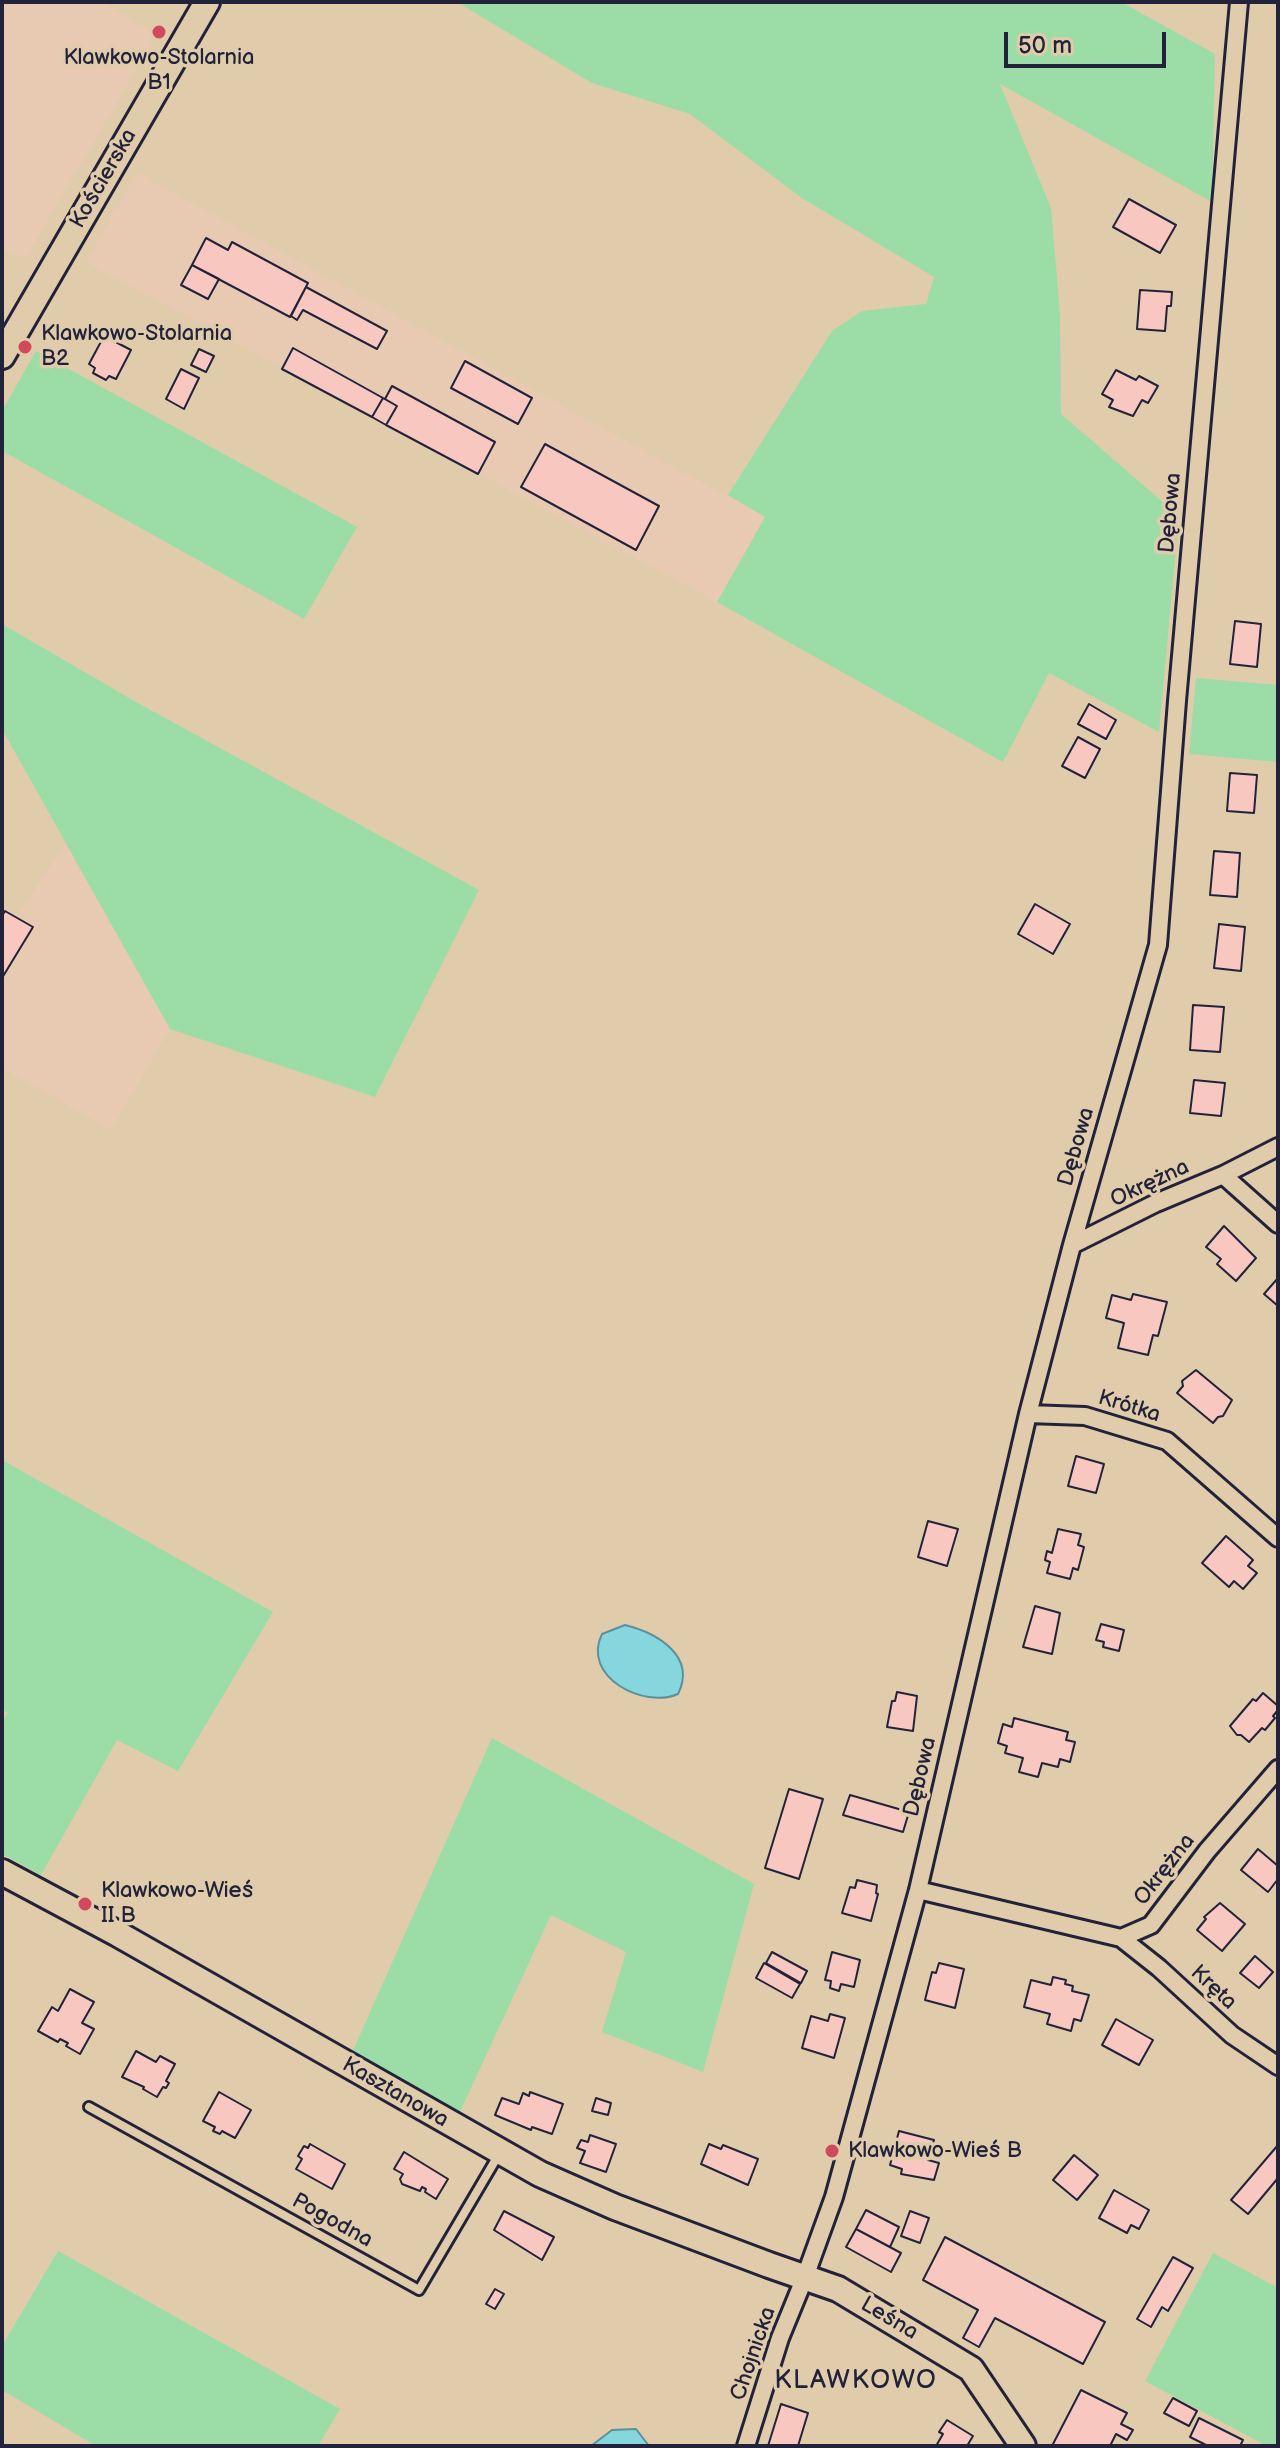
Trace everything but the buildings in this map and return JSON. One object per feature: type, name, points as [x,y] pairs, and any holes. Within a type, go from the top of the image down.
[{"type":"street","name":"Kościerska","points":[[2,356],[207,2]]},
{"type":"street","name":"Dębowa","points":[[805,2277],[834,2197],[918,1890],[1028,1414],[1072,1245],[1158,945],[1239,2]]},
{"type":"street","points":[[1223,1175],[1278,1147]]},
{"type":"street","name":"Okrężna","points":[[1072,1245],[1156,1203],[1223,1175],[1278,1224]]},
{"type":"street","name":"Krótka","points":[[1028,1414],[1085,1416],[1167,1441],[1278,1538]]},
{"type":"street","name":"Okrężna","points":[[1121,1938],[1151,1925],[1207,1851],[1278,1769]]},
{"type":"street","name":"Kasztanowa","points":[[2,1872],[118,1934],[540,2174],[615,2207],[805,2277]]},
{"type":"street","points":[[918,1890],[1121,1938]]},
{"type":"street","name":"Kręta","points":[[1121,1938],[1159,1968],[1232,2035],[1278,2066]]},
{"type":"street","name":"Chojnicka","points":[[746,2446],[780,2338],[805,2277]]},
{"type":"street","name":"Leśna","points":[[805,2277],[838,2289],[971,2369],[1023,2446]]},
{"type":"lane","name":"Pogodna","points":[[89,2107],[419,2290],[500,2153]]},
{"type":"shaded area","points":[[2,2],[102,2],[157,35],[25,259],[2,249]]},
{"type":"shaded area","points":[[137,173],[765,517],[717,602],[86,262]]},
{"type":"shaded area","points":[[65,844],[170,1029],[111,1130],[2,1068],[2,893],[6,909],[18,915]]},
{"type":"green space","points":[[457,2],[1121,2],[1215,54],[1212,202],[1000,84],[1051,208],[1060,314],[1061,414],[1179,516],[1159,732],[1049,673],[1003,762],[717,602],[765,517],[728,495],[832,331],[862,311],[926,304],[934,277],[802,198],[690,114],[592,83]]},
{"type":"green space","points":[[36,351],[357,527],[304,619],[2,451],[2,411]]},
{"type":"green space","points":[[2,624],[136,702],[479,890],[375,1097],[170,1029],[2,729]]},
{"type":"green space","points":[[1196,678],[1278,685],[1278,762],[1189,754]]},
{"type":"green space","points":[[2,1460],[273,1612],[178,1771],[117,1740],[41,1875],[2,1854],[2,1723],[8,1713],[2,1709]]},
{"type":"green space","points":[[492,1738],[754,1884],[703,2072],[602,2032],[626,1952],[551,1915],[459,2114],[351,2055]]},
{"type":"green space","points":[[58,2251],[340,2409],[318,2446],[96,2446],[2,2390],[2,2346]]},
{"type":"green space","points":[[1213,2253],[1278,2288],[1278,2446],[1267,2446],[1145,2381]]},
{"type":"water","points":[[625,1625],[661,1640],[671,1648],[682,1668],[678,1694],[649,1697],[633,1693],[608,1676],[600,1664],[598,1650],[602,1634]]},
{"type":"water","points":[[636,2429],[649,2446],[591,2446],[612,2430]]},
{"type":"place","name":"Klawkowo-Stolarnia B1","points":[[159,32]]},
{"type":"place","name":"Klawkowo-Stolarnia B2","points":[[25,347]]},
{"type":"place","name":"Klawkowo-Wieś II B","points":[[85,1904]]},
{"type":"place","name":"Klawkowo-Wieś B","points":[[832,2151]]},
{"type":"district","name":"KLAWKOWO","points":[[856,2381]]}]
